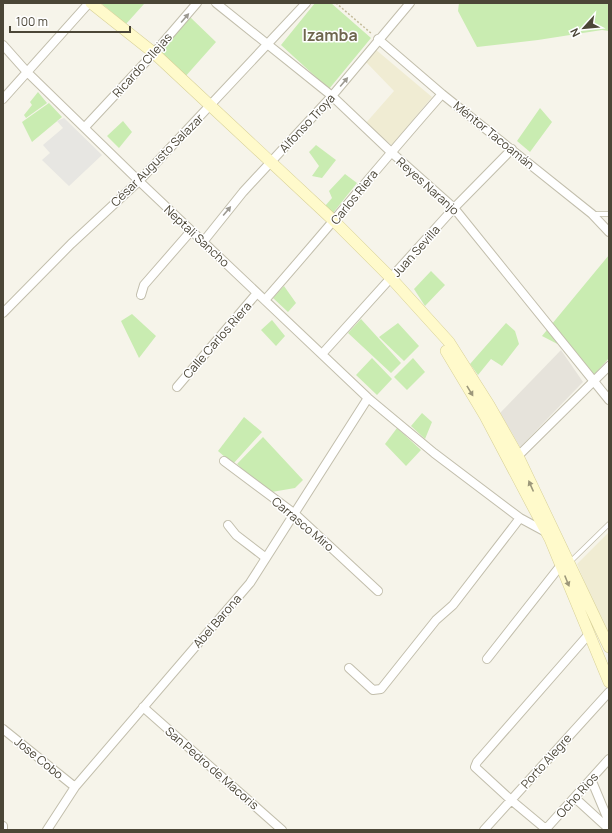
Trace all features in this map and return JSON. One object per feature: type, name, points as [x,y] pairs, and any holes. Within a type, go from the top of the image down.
[{"type":"street","points":[[3,99],[90,3],[154,54],[334,221],[391,278],[449,342],[489,405],[518,456],[543,512],[565,564],[589,634],[609,682]]},
{"type":"street","name":"Ricardo Cllejas","points":[[85,127],[154,54],[198,3]]},
{"type":"street","name":"Reyes Naranjo","points":[[216,3],[266,45],[332,96],[391,152],[454,208],[609,400]]},
{"type":"street","name":"César Augusto Salazar","points":[[3,313],[71,244],[139,181],[306,3]]},
{"type":"street","name":"Alfonso Troya","points":[[202,242],[270,162],[332,96],[410,3]]},
{"type":"street","name":"Méntor Tacoamán","points":[[378,40],[442,94],[592,214],[609,232]]},
{"type":"street","name":"Neptali Sancho","points":[[3,45],[27,72],[202,242],[368,398],[434,453],[520,518],[544,531]]},
{"type":"street","name":"Carlos Riera","points":[[265,300],[442,94]]},
{"type":"street","name":"Juan Sevilla","points":[[322,354],[454,208],[512,149]]},
{"type":"street","points":[[140,295],[144,285],[191,230]]},
{"type":"street","name":"Calle Carlos Riera","points":[[177,387],[257,293]]},
{"type":"street","points":[[429,321],[485,416],[544,531],[565,564],[609,647]]},
{"type":"street","points":[[518,456],[609,366]]},
{"type":"street","name":"Abel Barona","points":[[47,830],[75,787],[142,707],[250,583],[368,398]]},
{"type":"street","name":"Carrasco Miro","points":[[224,461],[295,514],[378,591]]},
{"type":"street","points":[[349,668],[374,690],[381,689],[436,620],[453,605],[520,518]]},
{"type":"street","points":[[228,525],[236,535],[266,558]]},
{"type":"street","points":[[487,659],[565,564]]},
{"type":"street","points":[[546,830],[510,800],[475,767],[477,762],[589,634]]},
{"type":"street","name":"Porto Alegre","points":[[484,830],[609,692]]},
{"type":"street","name":"San Pedro de Macoris","points":[[142,707],[282,830]]},
{"type":"street","name":"Jose Cobo","points":[[3,730],[75,787]]},
{"type":"street","name":"Ocho Rios","points":[[546,830],[609,759]]},
{"type":"street","points":[[591,779],[609,822]]},
{"type":"street","points":[[574,798],[609,829]]},
{"type":"lane","points":[[592,214],[609,214]]},
{"type":"lane","points":[[565,564],[609,524]]},
{"type":"path","points":[[336,3],[378,40]]},
{"type":"shaded area","points":[[375,49],[432,97],[392,145],[365,124],[394,91],[365,61]]},
{"type":"shaded area","points":[[64,118],[102,155],[69,186],[42,160],[50,153],[43,145],[63,128],[57,121]]},
{"type":"shaded area","points":[[561,350],[583,382],[520,447],[500,413]]},
{"type":"shaded area","points":[[609,532],[609,640],[577,564]]},
{"type":"green space","points":[[101,3],[143,3],[144,4],[126,24]]},
{"type":"green space","points":[[315,3],[331,3],[371,38],[329,89],[281,45]]},
{"type":"green space","points":[[459,3],[609,3],[609,31],[602,30],[538,40],[477,47],[458,11]]},
{"type":"green space","points":[[190,17],[216,42],[184,78],[158,55]]},
{"type":"green space","points":[[38,92],[47,103],[26,118],[24,115],[32,105],[30,102]]},
{"type":"green space","points":[[49,103],[62,117],[32,142],[22,122]]},
{"type":"green space","points":[[540,108],[552,122],[530,152],[517,141]]},
{"type":"green space","points":[[123,121],[132,132],[119,148],[107,136]]},
{"type":"green space","points":[[316,145],[336,160],[322,178],[312,176],[319,166],[309,152]]},
{"type":"green space","points":[[345,174],[357,183],[333,213],[325,206],[332,198],[329,191]]},
{"type":"green space","points":[[609,255],[609,358],[592,377],[573,352],[542,336]]},
{"type":"green space","points":[[431,271],[445,285],[425,306],[414,289]]},
{"type":"green space","points":[[284,286],[296,303],[288,312],[273,298]]},
{"type":"green space","points":[[132,314],[156,336],[139,358],[121,321]]},
{"type":"green space","points":[[361,319],[401,363],[391,373],[348,333]]},
{"type":"green space","points":[[272,320],[285,336],[276,346],[261,330]]},
{"type":"green space","points":[[398,323],[419,346],[404,361],[379,337]]},
{"type":"green space","points":[[506,323],[515,331],[519,344],[502,366],[491,359],[478,375],[470,364]]},
{"type":"green space","points":[[372,358],[392,379],[377,395],[356,375]]},
{"type":"green space","points":[[413,358],[425,372],[407,390],[394,377]]},
{"type":"green space","points":[[422,413],[432,422],[425,439],[411,426]]},
{"type":"green space","points":[[244,417],[262,432],[233,464],[218,451]]},
{"type":"green space","points":[[397,428],[421,450],[406,466],[385,444]]},
{"type":"green space","points":[[263,437],[303,480],[295,488],[266,493],[237,464]]},
{"type":"district","name":"Izamba","points":[[330,35]]}]
